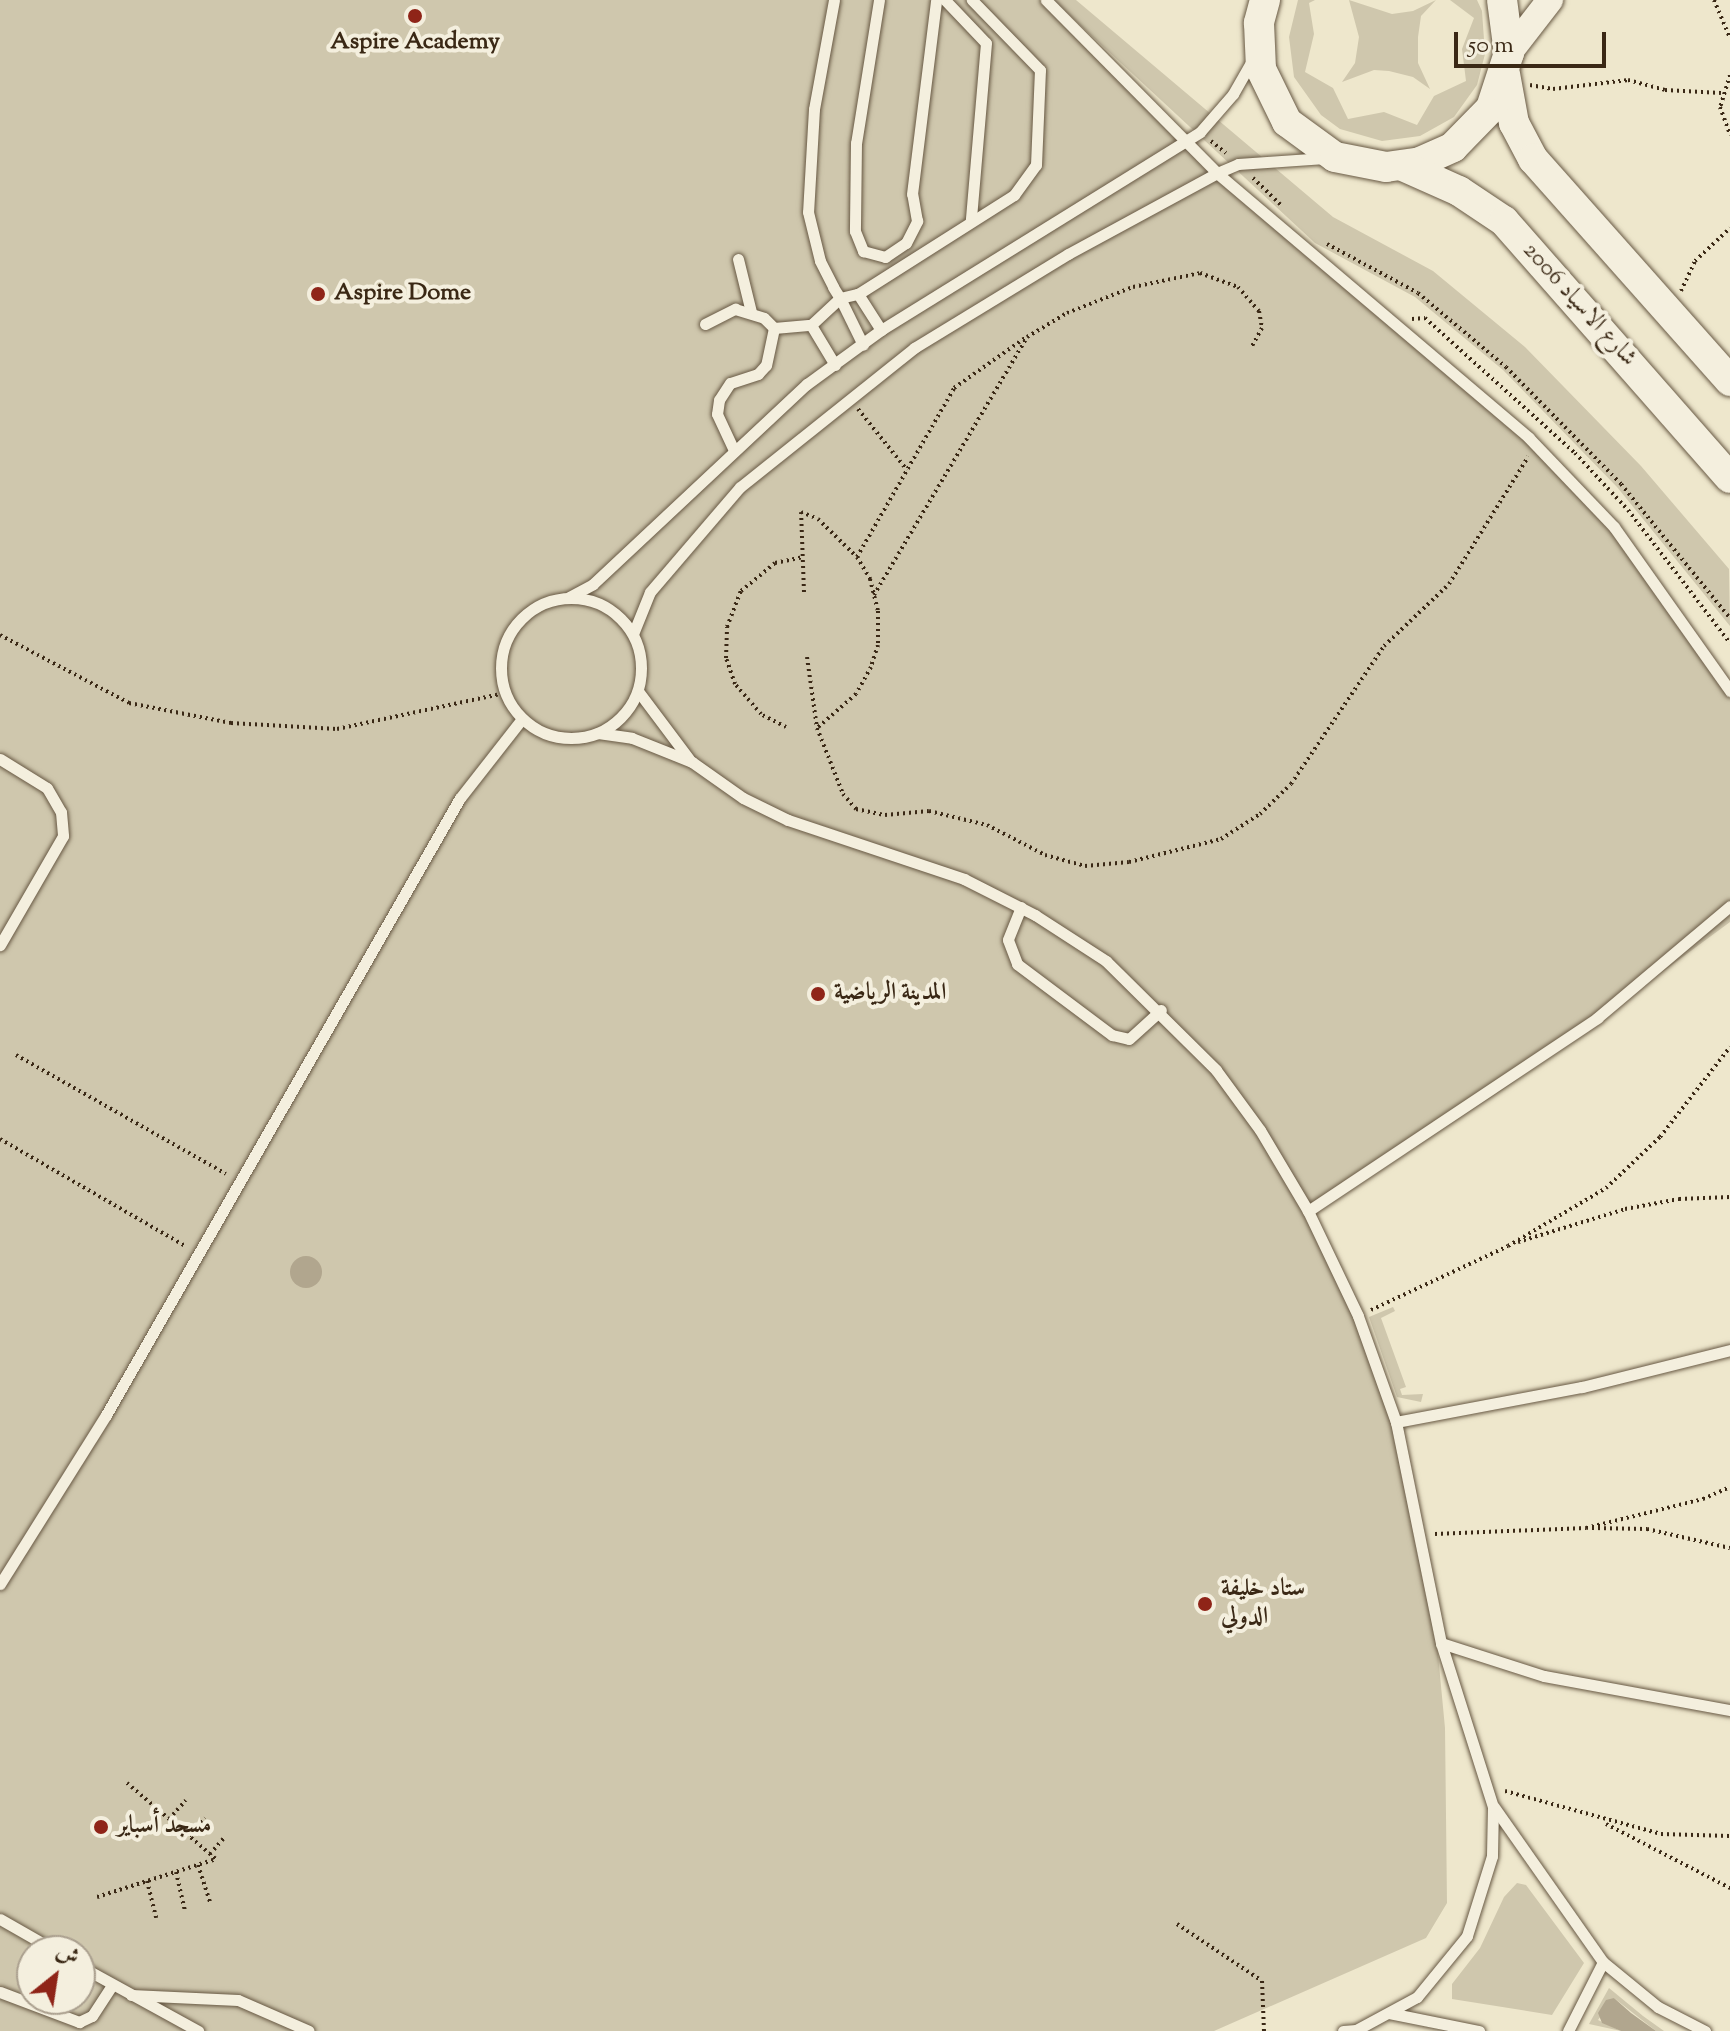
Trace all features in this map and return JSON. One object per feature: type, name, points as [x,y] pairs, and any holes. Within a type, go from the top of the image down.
[{"type":"main road","points":[[1502,0],[1514,123],[1533,159],[1730,381]]},
{"type":"main road","points":[[1259,18],[1267,88],[1287,122],[1335,157],[1368,166],[1403,166],[1437,156],[1468,136],[1491,108],[1507,64]]},
{"type":"main road","name":"شارع الاسياد 2006","points":[[1403,166],[1459,191],[1504,221],[1730,478]]},
{"type":"street","points":[[1507,64],[1550,0]]},
{"type":"lane","points":[[834,0],[814,109],[808,212],[820,261],[863,345]]},
{"type":"lane","points":[[879,0],[856,143],[855,231],[863,251],[885,257],[906,243],[917,221],[912,194],[936,0]]},
{"type":"lane","points":[[945,0],[986,43],[971,219]]},
{"type":"lane","points":[[705,324],[735,309],[751,312],[774,328],[811,325],[840,298],[858,294],[971,219],[1014,195],[1030,179],[1036,165],[1040,70],[972,0]]},
{"type":"lane","points":[[1046,0],[1217,173],[1535,445],[1614,527],[1730,691]]},
{"type":"lane","points":[[1259,18],[1233,94],[1200,132],[1183,138],[881,330],[835,365],[734,450],[593,584],[569,597],[542,603],[513,629],[500,666],[505,693],[522,719],[558,737],[598,733],[632,738],[692,762],[743,798],[788,820],[964,879],[1021,907],[1106,961],[1161,1010],[1216,1070],[1260,1130],[1308,1211],[1358,1316],[1396,1422],[1441,1643],[1491,1790],[1493,1807],[1492,1856],[1467,1936],[1417,1997],[1389,2013],[1343,2031]]},
{"type":"lane","points":[[633,634],[650,592],[681,550],[740,487],[827,413],[914,348],[1009,288],[1217,173],[1238,164],[1335,157]]},
{"type":"lane","points":[[738,259],[751,312]]},
{"type":"lane","points":[[858,294],[881,330]]},
{"type":"lane","points":[[811,325],[835,365]]},
{"type":"lane","points":[[734,450],[717,414],[719,400],[730,383],[758,374],[766,365],[774,328]]},
{"type":"lane","points":[[569,597],[595,601],[617,614],[633,634],[642,672],[638,691],[615,723],[598,733]]},
{"type":"lane","points":[[638,691],[692,762]]},
{"type":"lane","points":[[0,1584],[198,1253],[460,798],[522,719]]},
{"type":"lane","points":[[0,759],[47,788],[61,812],[63,836],[0,945]]},
{"type":"lane","points":[[1308,1211],[1586,1026],[1730,906]]},
{"type":"lane","points":[[1021,907],[1008,940],[1017,964],[1112,1035],[1129,1039],[1161,1010]]},
{"type":"lane","points":[[1396,1422],[1582,1387],[1730,1350]]},
{"type":"lane","points":[[1441,1643],[1544,1676],[1730,1710]]},
{"type":"lane","points":[[1493,1807],[1603,1962],[1658,2007],[1705,2031]]},
{"type":"lane","points":[[2,1919],[29,1935]]},
{"type":"lane","points":[[1568,2031],[1603,1962]]},
{"type":"lane","points":[[96,1976],[198,2031]]},
{"type":"lane","points":[[0,1992],[79,2022],[92,2016],[112,1985]]},
{"type":"lane","points":[[131,1995],[238,2000],[309,2031]]},
{"type":"lane","points":[[1389,2013],[1479,2031]]},
{"type":"path","points":[[1714,0],[1730,38]]},
{"type":"path","points":[[1507,64],[1540,88],[1628,80],[1665,90],[1721,93]]},
{"type":"path","points":[[1730,75],[1721,93],[1722,120],[1730,135]]},
{"type":"path","points":[[1200,132],[1284,207]]},
{"type":"path","points":[[1668,311],[1695,261],[1730,228]]},
{"type":"path","points":[[1318,239],[1418,293],[1506,367],[1621,484],[1730,618]]},
{"type":"path","points":[[857,557],[954,388],[1067,313],[1133,287],[1200,273],[1238,287],[1259,311],[1262,328],[1252,346]]},
{"type":"path","points":[[874,595],[1027,337]]},
{"type":"path","points":[[865,417],[907,470]]},
{"type":"path","points":[[807,657],[817,728],[843,794],[856,809],[885,815],[929,811],[973,822],[1045,855],[1085,866],[1129,862],[1221,839],[1260,814],[1291,784],[1384,646],[1449,584],[1535,445]]},
{"type":"path","points":[[804,592],[801,512],[818,519],[857,557],[874,595],[878,645],[871,667],[856,694],[817,728]]},
{"type":"path","points":[[786,727],[761,714],[735,684],[726,658],[727,627],[741,591],[775,563],[803,557]]},
{"type":"path","points":[[0,635],[129,703],[231,723],[337,729],[505,693]]},
{"type":"path","points":[[1358,1316],[1508,1246],[1615,1181],[1697,1094],[1730,1047]]},
{"type":"path","points":[[16,1055],[239,1182]]},
{"type":"path","points":[[0,1139],[198,1253]]},
{"type":"path","points":[[1508,1246],[1625,1209],[1679,1199],[1730,1197]]},
{"type":"path","points":[[1586,1528],[1703,1499],[1730,1487]]},
{"type":"path","points":[[1420,1534],[1647,1529],[1730,1548]]},
{"type":"path","points":[[97,1897],[216,1859],[127,1783]]},
{"type":"path","points":[[1491,1790],[1520,1793],[1600,1821],[1661,1834],[1730,1836]]},
{"type":"path","points":[[169,1819],[186,1800]]},
{"type":"path","points":[[189,1836],[205,1818]]},
{"type":"path","points":[[1600,1821],[1730,1888]]},
{"type":"path","points":[[210,1854],[225,1837]]},
{"type":"path","points":[[198,1865],[210,1902]]},
{"type":"path","points":[[176,1872],[185,1910]]},
{"type":"path","points":[[147,1881],[156,1918]]},
{"type":"path","points":[[1177,1924],[1262,1981],[1264,2031]]},
{"type":"shaded area","name":"المدينة الرياضية","points":[[0,0],[1046,0],[1217,173],[1529,438],[1614,527],[1730,691],[1730,922],[1508,1086],[1411,1150],[1303,1209],[1384,1384],[1433,1602],[1445,1728],[1447,1903],[1426,1938],[1214,2031],[0,2031]]},
{"type":"shaded area","points":[[1053,0],[1076,0],[1333,217],[1433,271],[1525,347],[1641,466],[1729,569],[1730,626],[1617,487],[1503,370],[1415,297],[1315,243]]},
{"type":"shaded area","points":[[1298,0],[1315,0],[1309,3],[1314,34],[1305,72],[1333,88],[1348,119],[1384,112],[1417,125],[1434,96],[1466,81],[1462,49],[1474,18],[1450,0],[1477,0],[1482,11],[1485,54],[1477,85],[1454,117],[1420,136],[1382,141],[1340,129],[1321,115],[1294,77],[1289,37]]},
{"type":"shaded area","points":[[1349,0],[1392,14],[1413,11],[1436,0],[1421,16],[1418,37],[1418,63],[1430,89],[1413,77],[1389,71],[1374,70],[1342,82],[1355,63],[1359,37]]},
{"type":"shaded area","points":[[306,1256],[317,1261],[322,1272],[317,1283],[306,1288],[295,1283],[290,1272],[295,1261]]},
{"type":"shaded area","points":[[1393,1307],[1395,1311],[1381,1318],[1406,1387],[1400,1389],[1402,1395],[1423,1394],[1421,1402],[1397,1397],[1369,1317]]},
{"type":"shaded area","points":[[1517,1883],[1526,1885],[1584,1963],[1552,2015],[1452,1999],[1452,1984],[1480,1948],[1504,1897]]},
{"type":"shaded area","points":[[1609,1988],[1664,2031],[1656,2031],[1614,1998],[1598,2020],[1621,2031],[1589,2024]]},
{"type":"shaded area","points":[[1614,1998],[1656,2031],[1621,2031],[1602,2023],[1598,2013],[1606,2000]]},
{"type":"place","name":"Aspire Academy","points":[[415,16]]},
{"type":"place","name":"Aspire Dome","points":[[318,294]]},
{"type":"place","name":"المدينة الرياضية","points":[[818,994]]},
{"type":"place","name":"ستاد خليفة الدولي","points":[[1205,1604]]},
{"type":"place","name":"مسجد أسباير","points":[[101,1827]]}]
